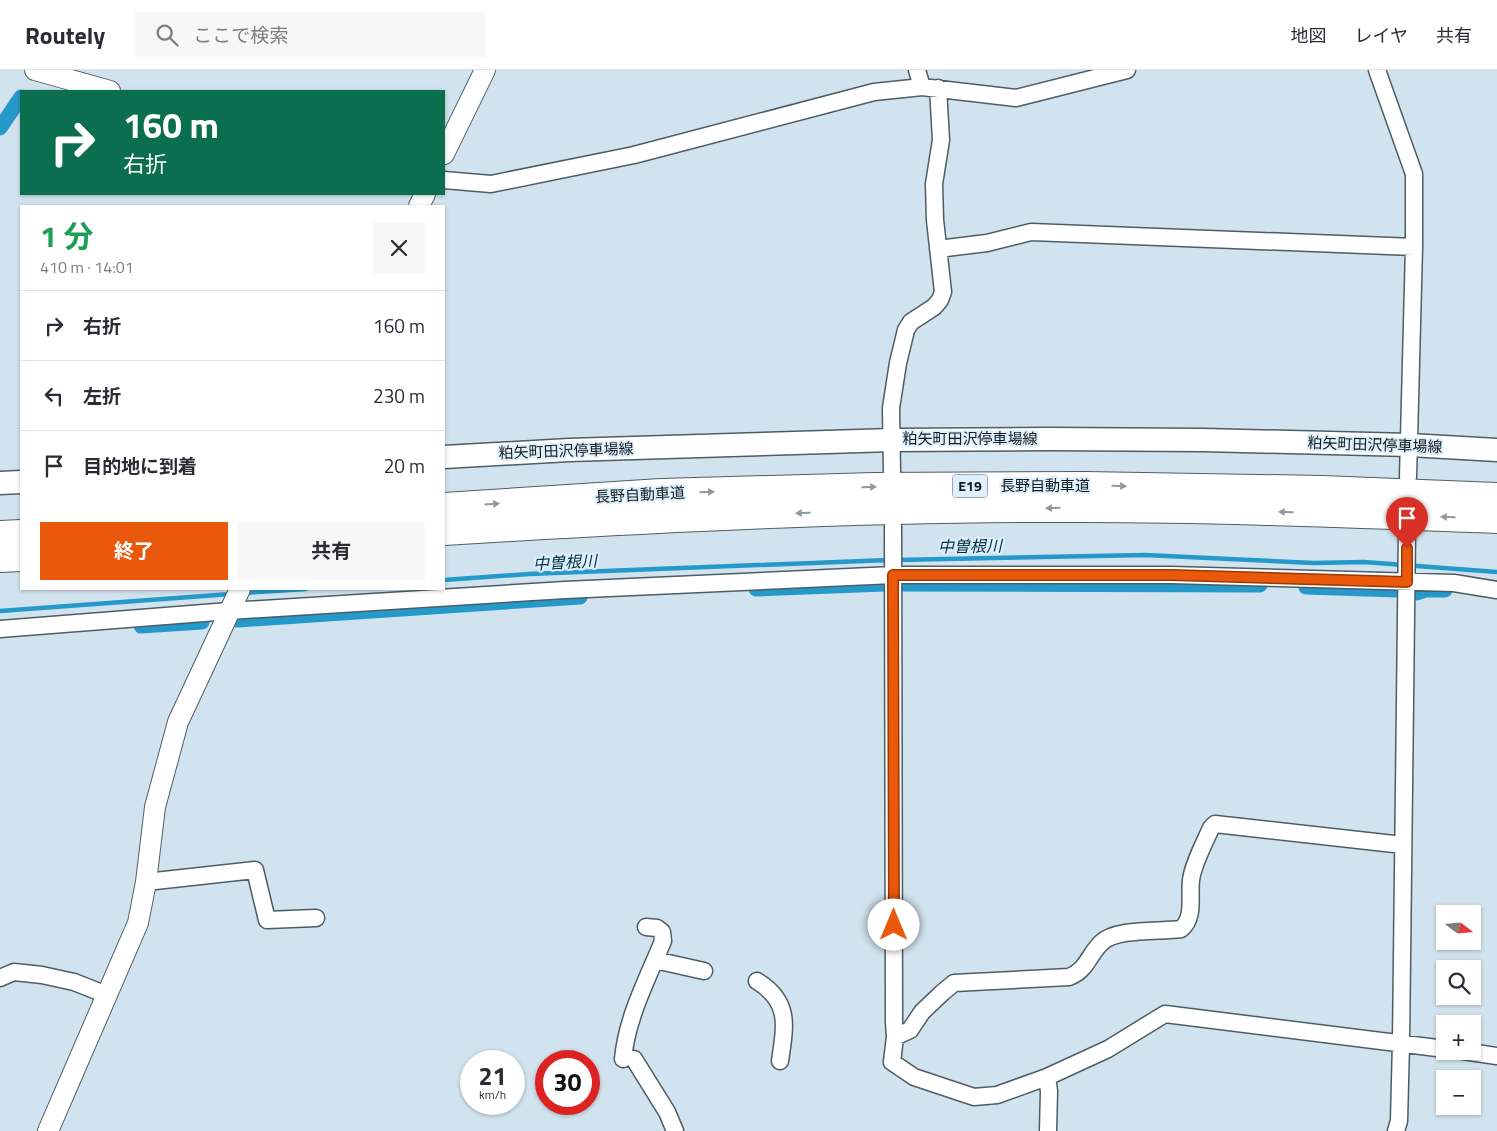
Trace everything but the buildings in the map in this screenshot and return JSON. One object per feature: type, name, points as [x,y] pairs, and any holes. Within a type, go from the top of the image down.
[{"type":"highway","name":"長野自動車道","points":[[445,507],[661,493],[884,487],[1084,486],[1322,490],[1497,497]]},
{"type":"highway","name":"長野自動車道","points":[[445,531],[662,518],[885,511],[1084,508],[1326,512],[1497,519]]},
{"type":"highway","points":[[0,535],[20,534]]},
{"type":"highway","points":[[0,558],[20,557]]},
{"type":"main road","name":"粕矢町田沢停車場線","points":[[445,457],[568,450],[892,440],[1058,439],[1410,445],[1497,450]]},
{"type":"main road","points":[[0,483],[20,482]]},
{"type":"street","points":[[35,70],[106,90]]},
{"type":"street","points":[[445,152],[485,70]]},
{"type":"street","points":[[892,472],[891,408],[898,363],[906,330],[911,322],[934,307],[940,300],[942,292],[935,220],[934,184],[941,140],[930,88],[917,70]]},
{"type":"street","points":[[445,180],[490,184],[634,155],[874,92],[930,88],[1016,98],[1127,70]]},
{"type":"street","points":[[1377,70],[1414,174],[1408,477]]},
{"type":"street","points":[[938,249],[987,244],[1031,232],[1414,247]]},
{"type":"street","points":[[893,526],[895,1037],[892,1062],[914,1077],[974,1097],[997,1094],[1048,1077],[1108,1049],[1165,1014],[1436,1048]]},
{"type":"street","points":[[1396,1131],[1399,1121],[1401,1043],[1407,531]]},
{"type":"street","points":[[0,629],[229,611],[565,590],[893,575],[1171,575],[1454,583],[1497,590]]},
{"type":"street","points":[[48,1131],[138,923],[146,882],[155,808],[178,722],[240,590]]},
{"type":"street","points":[[895,1037],[910,1030],[922,1012],[954,983],[1069,977],[1083,968],[1101,942],[1118,934],[1181,929],[1190,915],[1190,880],[1211,828],[1215,824],[1403,845]]},
{"type":"street","points":[[146,882],[255,870],[267,920],[316,918]]},
{"type":"street","points":[[646,927],[657,928],[662,932],[663,941],[629,1023],[625,1041],[629,1059],[667,1112],[675,1131]]},
{"type":"street","points":[[655,960],[704,971]]},
{"type":"street","points":[[0,978],[14,972],[42,975],[74,982],[107,996]]},
{"type":"street","points":[[757,981],[767,987],[778,998],[783,1013],[784,1032],[780,1061]]},
{"type":"street","points":[[1481,1054],[1497,1056]]},
{"type":"street","points":[[1048,1077],[1048,1131]]},
{"type":"waterway","points":[[0,128],[20,98]]},
{"type":"waterway","name":"中曽根川","points":[[897,560],[1145,555],[1314,563],[1364,562],[1497,572]]},
{"type":"waterway","name":"中曽根川","points":[[445,580],[529,574],[889,560]]},
{"type":"waterway","points":[[756,589],[884,584]]},
{"type":"waterway","points":[[902,584],[1260,585]]},
{"type":"waterway","points":[[1306,587],[1397,590]]},
{"type":"waterway","name":"中曽根川","points":[[243,593],[290,590]]},
{"type":"waterway","points":[[1417,593],[1426,590],[1445,590]]},
{"type":"waterway","name":"中曽根川","points":[[0,611],[231,594]]},
{"type":"waterway","points":[[238,620],[580,597]]},
{"type":"waterway","points":[[141,626],[202,622]]},
{"type":"route","points":[[894,925],[893,575],[1171,575],[1407,582],[1407,548]]}]
